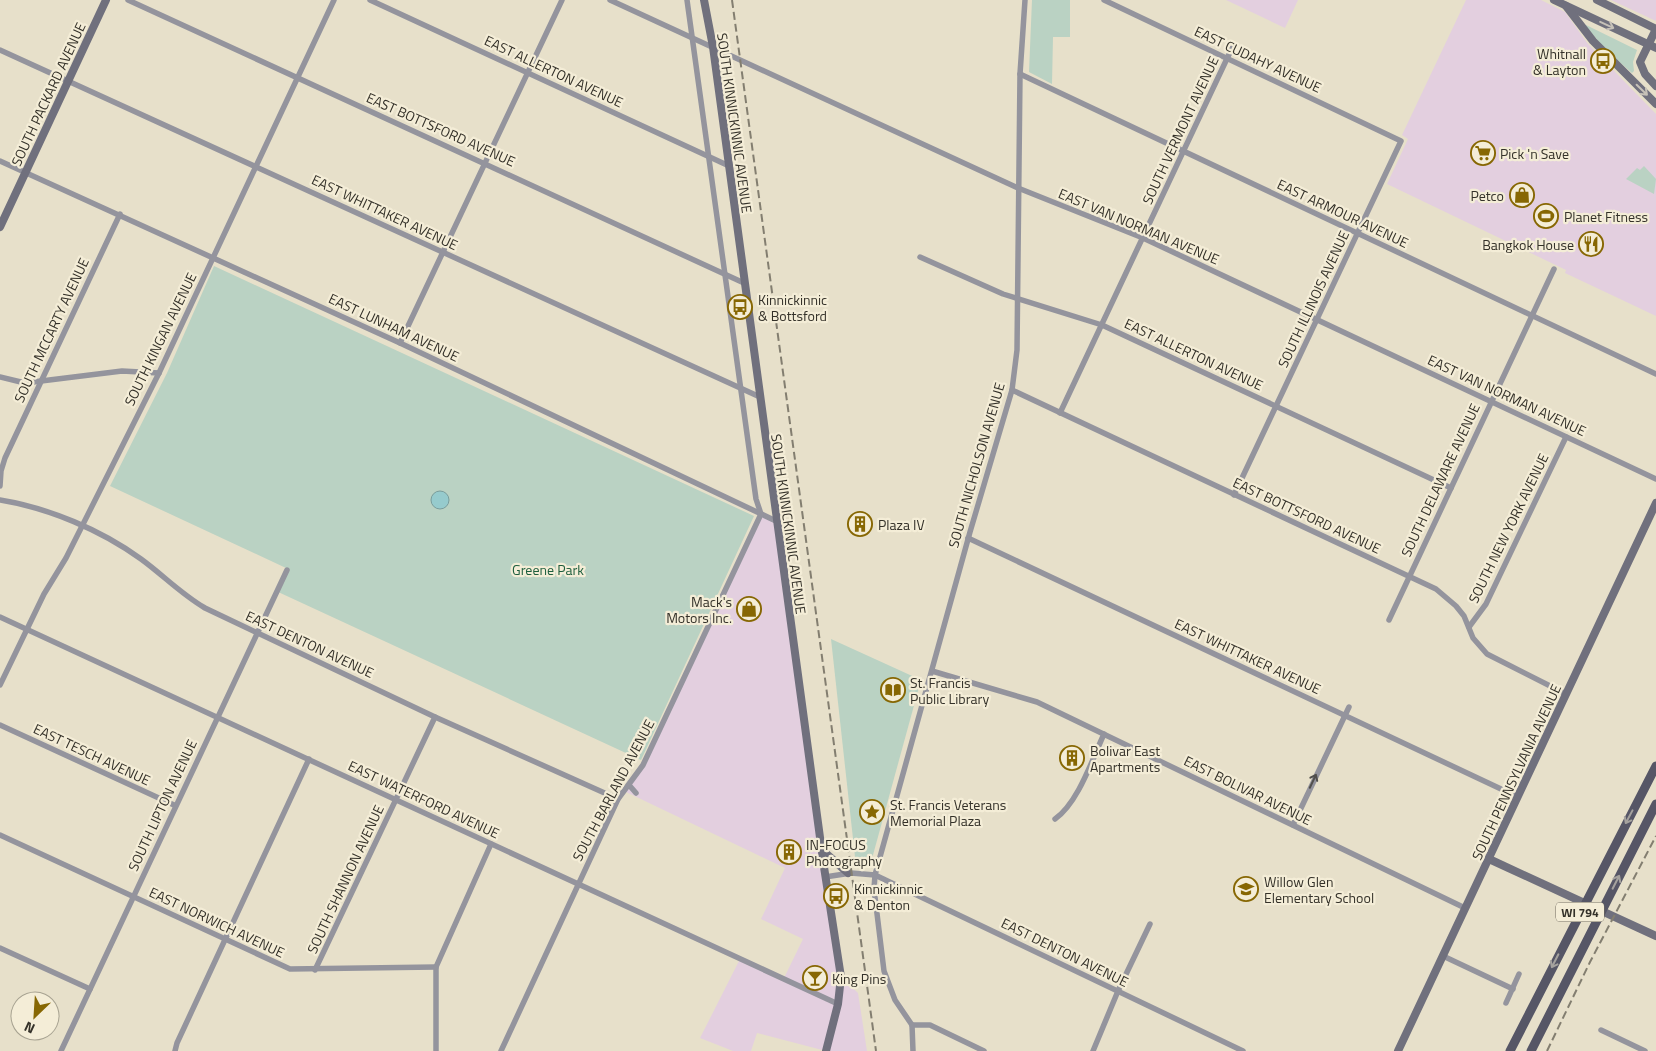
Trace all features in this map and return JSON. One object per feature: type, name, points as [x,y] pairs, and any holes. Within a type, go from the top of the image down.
[{"type":"main road","name":"WI 794","points":[[1510,1051],[1655,768]]},
{"type":"main road","name":"WI 794","points":[[1531,1051],[1656,804]]},
{"type":"street","name":"SOUTH PACKARD AVENUE","points":[[0,227],[106,0]]},
{"type":"street","name":"EAST BOTTSFORD AVENUE","points":[[128,0],[744,283]]},
{"type":"street","name":"SOUTH KINGAN AVENUE","points":[[0,685],[26,629],[81,526],[159,372],[334,0]]},
{"type":"street","name":"EAST ALLERTON AVENUE","points":[[370,0],[728,165]]},
{"type":"street","points":[[400,343],[562,0]]},
{"type":"street","name":"EAST VAN NORMAN AVENUE","points":[[610,0],[1018,188],[1143,238],[1656,480]]},
{"type":"street","name":"SOUTH KINNICKINNIC AVENUE","points":[[687,0],[756,499],[761,514]]},
{"type":"street","name":"SOUTH KINNICKINNIC AVENUE","points":[[704,0],[713,48],[821,848],[841,977],[838,1004],[826,1051]]},
{"type":"street","name":"SOUTH NICHOLSON AVENUE","points":[[912,1026],[895,1000],[884,971],[874,889],[875,875],[968,538],[1012,390],[1017,350],[1019,299],[1020,74],[1025,0]]},
{"type":"street","name":"EAST CUDAHY AVENUE","points":[[1104,0],[1401,141]]},
{"type":"street","points":[[1554,0],[1656,48]]},
{"type":"street","points":[[1597,0],[1656,29],[1640,62],[1641,67],[1656,86]]},
{"type":"street","points":[[1566,6],[1593,41],[1656,104]]},
{"type":"street","name":"SOUTH VERMONT AVENUE","points":[[1060,413],[1232,48]]},
{"type":"street","name":"EAST WHITTAKER AVENUE","points":[[0,50],[760,397]]},
{"type":"street","name":"EAST ARMOUR AVENUE","points":[[1020,74],[1656,374]]},
{"type":"street","name":"SOUTH ILLINOIS AVENUE","points":[[1234,495],[1401,141]]},
{"type":"street","name":"EAST LUNHAM AVENUE","points":[[0,160],[400,343],[776,521]]},
{"type":"street","name":"SOUTH MCCARTY AVENUE","points":[[0,486],[5,458],[120,214]]},
{"type":"street","name":"EAST ALLERTON AVENUE","points":[[920,257],[984,286],[1102,325],[1451,488]]},
{"type":"street","name":"SOUTH DELAWARE AVENUE","points":[[1388,620],[1554,269]]},
{"type":"street","points":[[0,377],[25,383],[122,371],[159,372]]},
{"type":"street","name":"EAST BOTTSFORD AVENUE","points":[[1012,390],[1436,589],[1449,598],[1464,616],[1480,648],[1494,659],[1566,694]]},
{"type":"street","name":"SOUTH NEW YORK AVENUE","points":[[1469,627],[1486,604],[1566,437]]},
{"type":"street","name":"EAST DENTON AVENUE","points":[[0,500],[28,505],[81,526],[114,542],[140,559],[188,598],[257,633],[618,799]]},
{"type":"street","name":"SOUTH PENNSYLVANIA AVENUE","points":[[1398,1051],[1656,503]]},
{"type":"street","name":"SOUTH BARLAND AVENUE","points":[[501,1051],[618,799],[642,765],[761,514]]},
{"type":"street","name":"EAST WHITTAKER AVENUE","points":[[968,538],[1518,797]]},
{"type":"street","name":"SOUTH LIPTON AVENUE","points":[[61,1051],[174,805],[287,570]]},
{"type":"street","name":"EAST WATERFORD AVENUE","points":[[0,617],[838,1004]]},
{"type":"street","name":"EAST BOLIVAR AVENUE","points":[[932,671],[1037,702],[1466,908]]},
{"type":"street","points":[[1293,825],[1349,707]]},
{"type":"street","name":"SOUTH SHANNON AVENUE","points":[[316,970],[435,716]]},
{"type":"street","name":"EAST TESCH AVENUE","points":[[0,725],[174,805]]},
{"type":"street","points":[[1055,819],[1072,802],[1104,734]]},
{"type":"street","points":[[175,1051],[177,1042],[224,939],[309,759]]},
{"type":"street","points":[[629,785],[636,793]]},
{"type":"street","name":"EAST NORWICH AVENUE","points":[[0,835],[290,969],[436,967]]},
{"type":"street","points":[[436,1051],[436,967],[491,844]]},
{"type":"street","points":[[821,848],[848,874]]},
{"type":"street","points":[[1489,858],[1656,936]]},
{"type":"street","points":[[825,876],[848,874],[875,875]]},
{"type":"street","name":"EAST DENTON AVENUE","points":[[875,875],[1243,1051]]},
{"type":"street","points":[[1093,1051],[1118,991],[1150,924]]},
{"type":"street","points":[[0,948],[90,989]]},
{"type":"street","points":[[1443,956],[1513,989]]},
{"type":"street","points":[[1506,1003],[1520,974]]},
{"type":"street","points":[[913,1051],[912,1026],[930,1025],[984,1051]]},
{"type":"street","points":[[1601,1030],[1645,1051]]},
{"type":"shaded area","points":[[1226,0],[1298,0],[1285,28]]},
{"type":"shaded area","points":[[1466,0],[1541,0],[1565,12],[1588,44],[1656,114],[1656,316],[1565,273],[1566,270],[1387,184],[1408,139],[1402,135]]},
{"type":"shaded area","points":[[1611,0],[1656,0],[1656,21]]},
{"type":"shaded area","points":[[761,514],[776,521],[841,977],[858,993],[867,1051],[826,1051],[757,1033],[751,1051],[733,1051],[700,1038],[740,959],[780,977],[785,976],[803,939],[761,919],[785,868],[624,791],[636,776]]},
{"type":"green space","points":[[1032,0],[1070,0],[1070,37],[1053,37],[1052,84],[1029,72]]},
{"type":"green space","points":[[1584,24],[1637,50],[1633,62],[1634,71],[1632,73],[1606,50]]},
{"type":"green space","points":[[1644,166],[1656,179],[1654,194],[1626,179],[1637,168],[1640,170]]},
{"type":"green space","name":"Greene Park","points":[[214,266],[754,516],[641,760],[276,591],[286,568],[110,486],[167,373]]},
{"type":"green space","points":[[831,639],[921,680],[873,855],[864,866],[856,866]]},
{"type":"water","points":[[436,491],[444,491],[449,496],[447,507],[436,509],[431,504],[431,496]]},
{"type":"railway","points":[[732,0],[876,1051]]},
{"type":"railway","points":[[1547,1051],[1590,962],[1656,836]]},
{"type":"place","name":"Whitnall & Layton","points":[[1603,61]]},
{"type":"place","name":"Pick 'n Save","points":[[1483,153]]},
{"type":"place","name":"Petco","points":[[1522,195]]},
{"type":"place","name":"Planet Fitness","points":[[1546,216]]},
{"type":"place","name":"Bangkok House","points":[[1591,244]]},
{"type":"place","name":"Kinnickinnic & Bottsford","points":[[740,307]]},
{"type":"place","name":"Plaza IV","points":[[860,524]]},
{"type":"place","name":"Mack's Motors Inc.","points":[[749,609]]},
{"type":"place","name":"St. Francis Public Library","points":[[893,690]]},
{"type":"place","name":"Bolivar East Apartments","points":[[1072,758]]},
{"type":"place","name":"St. Francis Veterans Memorial Plaza","points":[[872,812]]},
{"type":"place","name":"IN-FOCUS Photography","points":[[789,852]]},
{"type":"place","name":"Willow Glen Elementary School","points":[[1246,889]]},
{"type":"place","name":"Kinnickinnic & Denton","points":[[836,896]]},
{"type":"place","name":"King Pins","points":[[815,978]]}]
